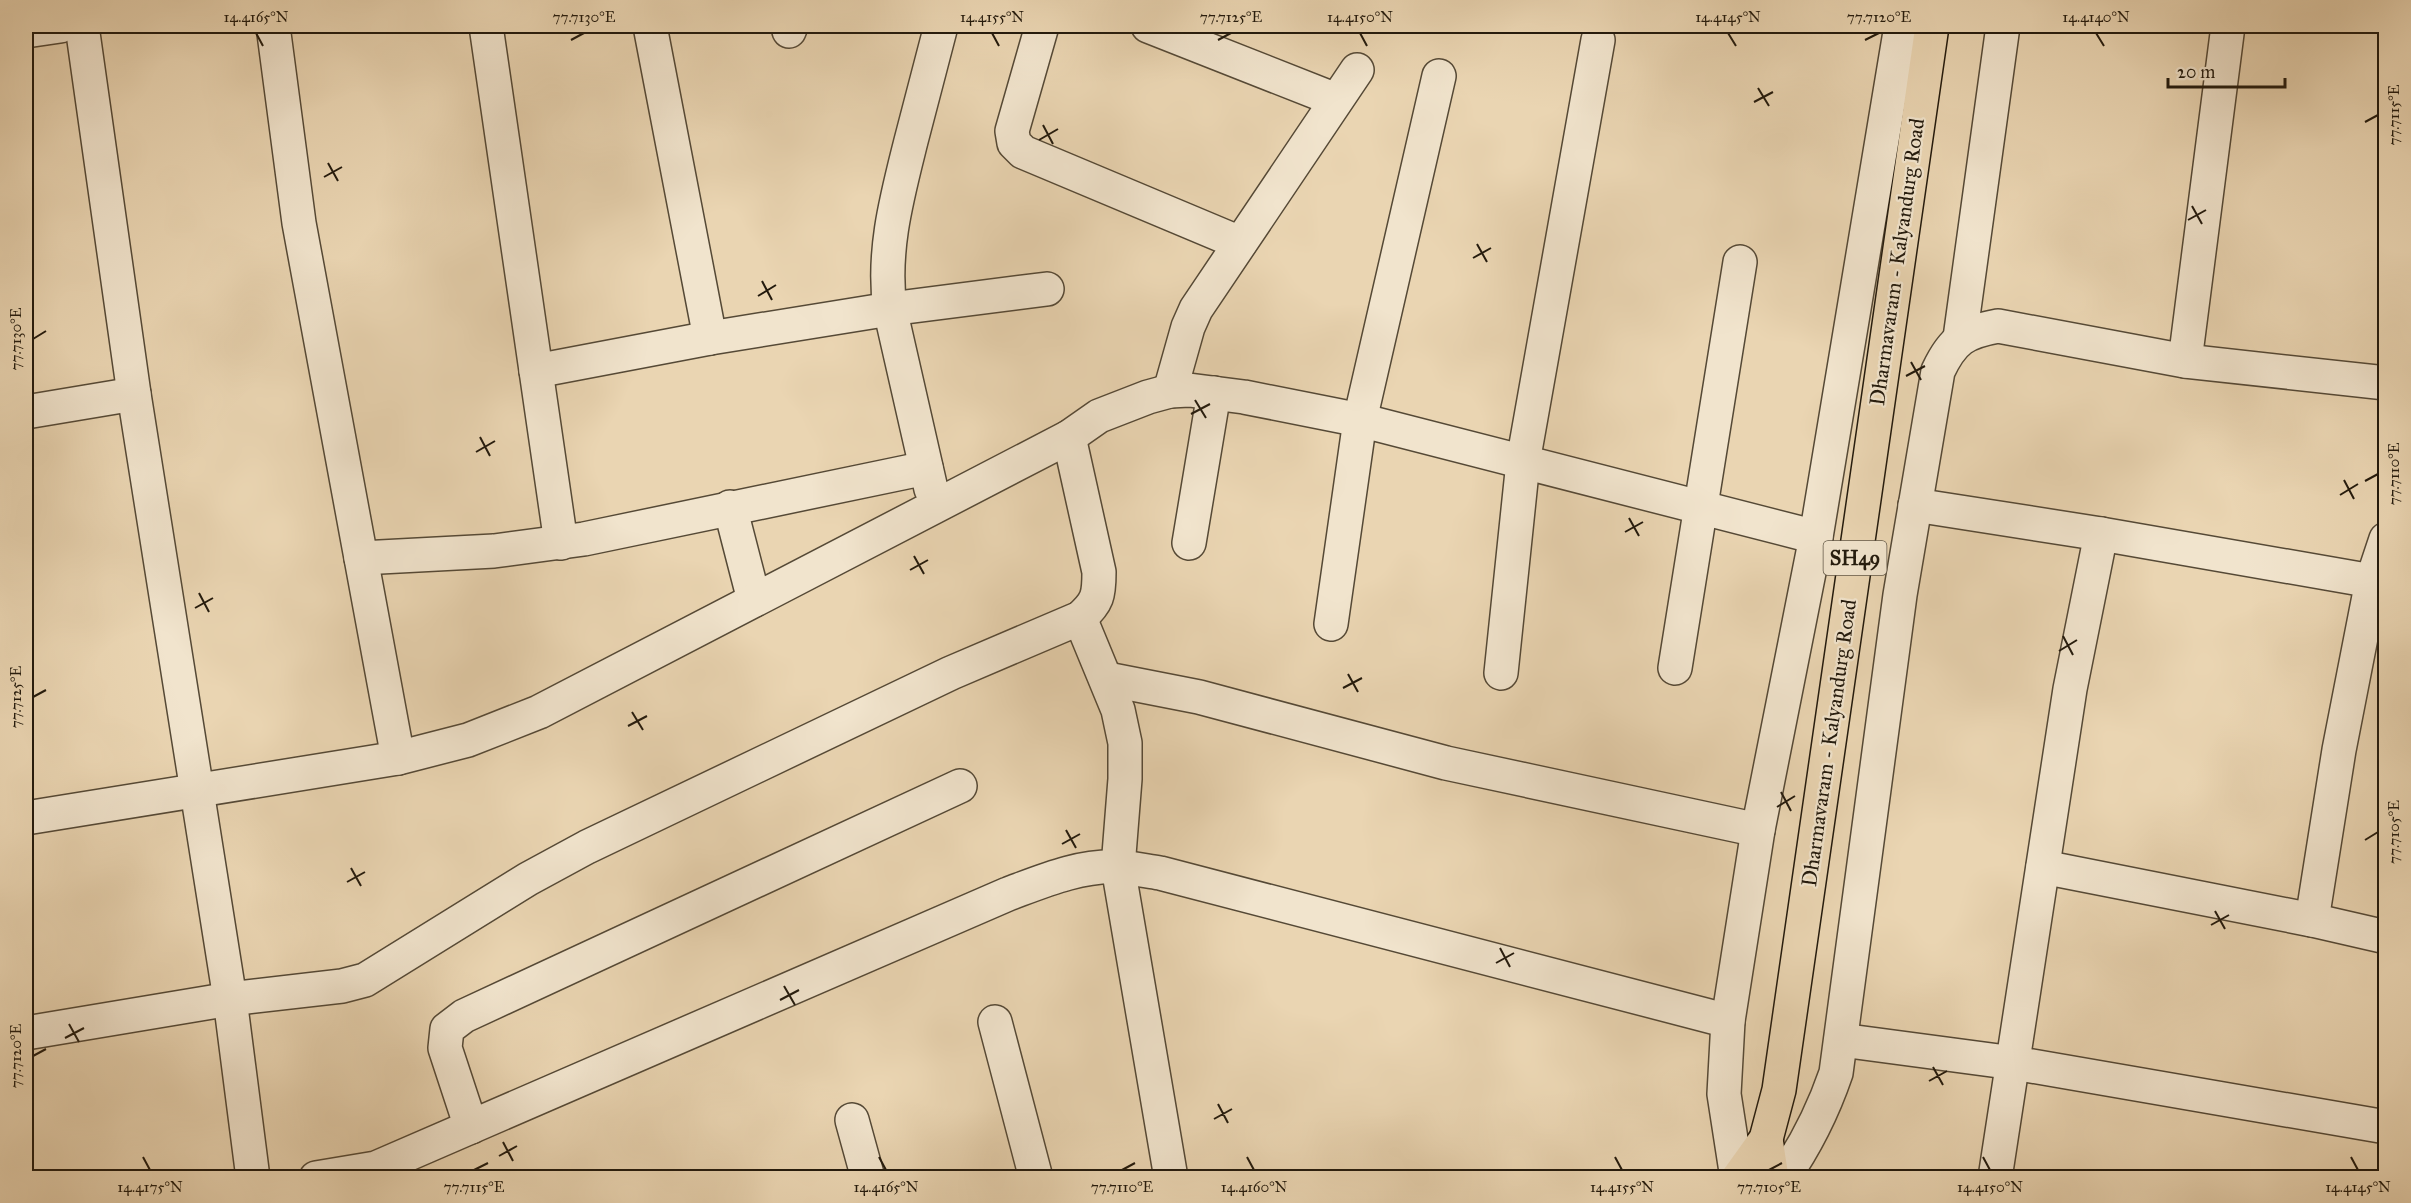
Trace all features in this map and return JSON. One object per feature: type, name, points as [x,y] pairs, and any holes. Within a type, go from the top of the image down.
[{"type":"main road","name":"Dharmavaram - Kalyandurg Road","points":[[1737,1178],[1766,1139],[1779,1090],[1932,26]]},
{"type":"main road","name":"Dharmavaram - Kalyandurg Road","points":[[1766,1139],[1772,1178]]},
{"type":"street","points":[[26,31],[60,26]]},
{"type":"street","points":[[82,26],[134,394],[230,999],[253,1178]]},
{"type":"street","points":[[273,26],[299,223],[398,758]]},
{"type":"street","points":[[486,26],[561,543]]},
{"type":"street","points":[[650,26],[710,338]]},
{"type":"street","points":[[934,505],[886,283],[888,240],[899,188],[941,26]]},
{"type":"street","points":[[1042,26],[1012,131],[1014,143],[1023,152],[1240,243]]},
{"type":"street","points":[[1148,26],[1336,100]]},
{"type":"street","points":[[1737,1178],[1724,1094],[1728,1021],[1758,830],[1816,537],[1900,26]]},
{"type":"street","points":[[1960,338],[2003,26]]},
{"type":"street","points":[[2185,361],[2228,26]]},
{"type":"street","points":[[1501,673],[1523,462],[1598,40]]},
{"type":"street","points":[[1170,391],[1188,327],[1196,309],[1357,70]]},
{"type":"street","points":[[1331,624],[1360,420],[1439,76]]},
{"type":"street","points":[[1675,668],[1740,262]]},
{"type":"street","points":[[536,371],[710,338],[890,309],[1047,289]]},
{"type":"street","points":[[1783,1178],[1801,1152],[1829,1094],[1836,1073],[1900,595],[1938,371],[1947,352],[1960,338],[1977,330],[1998,326],[2185,361],[2385,383]]},
{"type":"street","points":[[26,818],[398,758],[468,740],[539,712],[934,505],[1069,437],[1099,416],[1170,391],[1189,390],[1244,397],[1360,420],[1816,537]]},
{"type":"street","points":[[1189,543],[1214,393]]},
{"type":"street","points":[[26,412],[134,394]]},
{"type":"street","points":[[26,1033],[230,999],[342,986],[365,980],[528,879],[587,847],[951,673],[1080,618],[1095,605],[1099,590],[1099,572],[1069,437]]},
{"type":"street","points":[[361,558],[494,550],[561,543],[926,468]]},
{"type":"street","points":[[1915,505],[2101,534],[2372,581]]},
{"type":"street","points":[[730,507],[754,600]]},
{"type":"street","points":[[1995,1178],[2070,689],[2101,534]]},
{"type":"street","points":[[2312,920],[2339,750],[2372,581],[2385,539]]},
{"type":"street","points":[[1080,618],[1107,679],[1118,710],[1125,743],[1125,779],[1118,867],[1171,1178]]},
{"type":"street","points":[[1107,679],[1210,699],[1446,763],[1758,830]]},
{"type":"street","points":[[471,1127],[445,1048],[447,1029],[464,1016],[960,786]]},
{"type":"street","points":[[316,1178],[376,1173],[471,1127],[1008,894],[1054,877],[1091,868],[1118,867],[1160,873],[1728,1021]]},
{"type":"street","points":[[2043,867],[2312,920],[2385,937]]},
{"type":"street","points":[[995,1022],[1036,1178]]},
{"type":"street","points":[[1841,1040],[2014,1064],[2385,1127]]},
{"type":"street","points":[[852,1120],[868,1178]]}]
